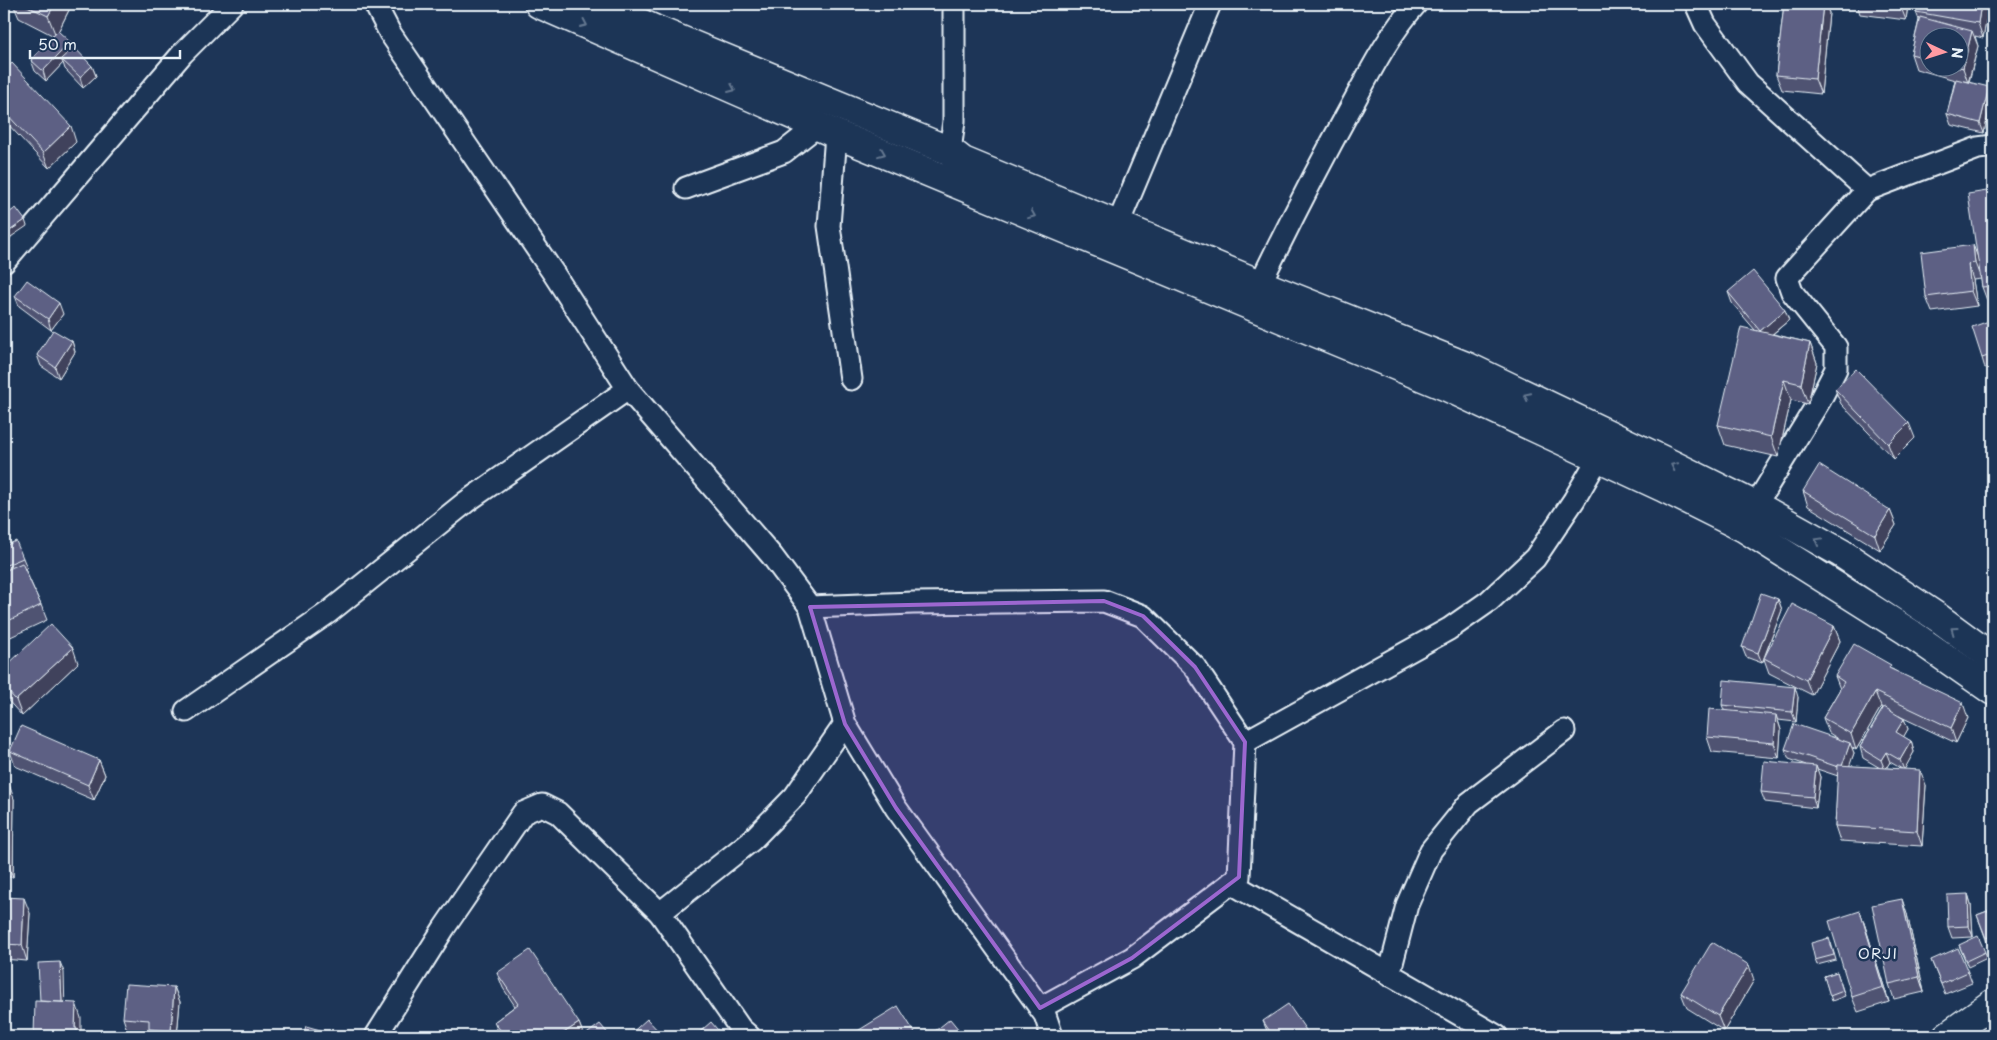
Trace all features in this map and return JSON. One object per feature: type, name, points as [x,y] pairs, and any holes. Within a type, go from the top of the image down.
[{"type":"main road","points":[[539,4],[826,130],[1447,387],[1599,457],[1744,528],[1907,631],[1993,691]]},
{"type":"main road","points":[[598,4],[663,33],[950,151],[963,160],[1260,284],[1468,367],[1755,506],[1841,553],[1940,619],[1993,658]]},
{"type":"main road","points":[[1946,1036],[1993,1003]]},
{"type":"street","points":[[4,262],[182,54],[232,4]]},
{"type":"street","points":[[375,4],[390,34],[554,274],[628,389],[772,556],[810,607],[846,724],[896,808],[1045,1015],[1052,1036]]},
{"type":"street","points":[[950,151],[954,121],[954,4]]},
{"type":"street","points":[[1118,224],[1210,4]]},
{"type":"street","points":[[1260,284],[1302,196],[1361,90],[1401,21],[1416,4]]},
{"type":"street","points":[[1696,4],[1704,24],[1748,83],[1867,190]]},
{"type":"street","points":[[686,188],[784,152],[826,130],[829,226],[851,379]]},
{"type":"street","points":[[1755,506],[1820,400],[1836,369],[1836,347],[1792,292],[1788,278],[1867,190],[1978,148],[1993,146]]},
{"type":"street","points":[[186,711],[329,612],[466,502],[628,389]]},
{"type":"street","points":[[1246,742],[1448,629],[1489,601],[1535,558],[1574,500],[1599,457]]},
{"type":"street","points":[[810,607],[913,602],[1104,601],[1143,616],[1195,667],[1246,742],[1239,877],[1132,958],[1040,1008]]},
{"type":"street","points":[[660,913],[752,840],[795,796],[846,724]]},
{"type":"street","points":[[1389,975],[1407,905],[1431,850],[1469,803],[1564,731]]},
{"type":"street","points":[[376,1036],[444,928],[523,813],[542,805],[558,814],[660,913],[740,1028],[749,1036]]},
{"type":"street","points":[[1231,883],[1497,1036]]},
{"type":"highlighted area","points":[[1104,601],[1143,616],[1195,667],[1245,742],[1239,877],[1132,958],[1040,1008],[896,808],[845,724],[810,607]]},
{"type":"building","points":[[23,4],[55,4],[48,16]]},
{"type":"building","points":[[1784,4],[1823,4],[1815,79],[1776,75]]},
{"type":"building","points":[[1918,4],[1981,4],[1978,23],[1916,12]]},
{"type":"building","points":[[1920,17],[1961,28],[1920,28],[1920,56],[1911,54]]},
{"type":"building","points":[[58,31],[70,42],[43,71],[31,60]]},
{"type":"building","points":[[74,47],[92,66],[80,77],[61,59]]},
{"type":"building","points":[[12,63],[71,126],[43,153],[4,111],[4,71]]},
{"type":"building","points":[[1956,79],[1989,87],[1980,123],[1947,114]]},
{"type":"building","points":[[1993,190],[1993,286],[1982,287],[1968,194]]},
{"type":"building","points":[[16,208],[25,220],[4,235],[4,216]]},
{"type":"building","points":[[1973,245],[1975,263],[1968,264],[1971,291],[1926,297],[1921,252]]},
{"type":"building","points":[[1753,271],[1785,310],[1760,331],[1728,292]]},
{"type":"building","points":[[27,280],[59,303],[48,319],[15,296]]},
{"type":"building","points":[[1989,321],[1993,333],[1993,361],[1991,355],[1982,358],[1972,327]]},
{"type":"building","points":[[1741,327],[1810,343],[1801,384],[1784,380],[1771,437],[1718,425]]},
{"type":"building","points":[[53,330],[72,341],[55,367],[37,355]]},
{"type":"building","points":[[1856,369],[1909,423],[1888,444],[1835,389]]},
{"type":"building","points":[[1819,465],[1890,510],[1875,535],[1803,491]]},
{"type":"building","points":[[16,541],[23,558],[4,566],[4,546]]},
{"type":"building","points":[[22,563],[41,605],[4,623],[4,571]]},
{"type":"building","points":[[1761,593],[1778,599],[1758,653],[1742,647]]},
{"type":"building","points":[[1792,604],[1834,626],[1806,680],[1764,658]]},
{"type":"building","points":[[51,624],[73,648],[16,700],[4,687],[4,668]]},
{"type":"building","points":[[1854,644],[1891,665],[1889,668],[1963,703],[1951,728],[1875,692],[1851,734],[1823,718],[1844,682],[1835,676]]},
{"type":"building","points":[[1724,680],[1795,687],[1792,712],[1722,705]]},
{"type":"building","points":[[1884,707],[1904,719],[1896,732],[1911,741],[1900,760],[1886,752],[1881,760],[1860,747]]},
{"type":"building","points":[[1709,709],[1776,715],[1774,743],[1707,737]]},
{"type":"building","points":[[1794,724],[1850,743],[1842,766],[1838,765],[1838,767],[1785,749]]},
{"type":"building","points":[[21,726],[99,760],[88,785],[10,751]]},
{"type":"building","points":[[1764,761],[1816,766],[1813,797],[1761,792]]},
{"type":"building","points":[[1838,765],[1920,770],[1917,831],[1835,826]]},
{"type":"building","points":[[4,784],[9,784],[7,862],[4,862]]},
{"type":"building","points":[[1968,894],[1969,926],[1948,927],[1947,895]]},
{"type":"building","points":[[4,897],[24,898],[22,945],[4,944]]},
{"type":"building","points":[[1902,899],[1919,977],[1889,984],[1872,905]]},
{"type":"building","points":[[1993,909],[1993,935],[1986,938],[1977,915]]},
{"type":"building","points":[[1860,911],[1883,987],[1852,997],[1829,921]]},
{"type":"building","points":[[1978,936],[1985,952],[1966,961],[1959,945]]},
{"type":"building","points":[[1829,938],[1834,955],[1815,960],[1811,943]]},
{"type":"building","points":[[1712,942],[1749,965],[1718,1016],[1681,993]]},
{"type":"building","points":[[1958,948],[1968,972],[1941,984],[1931,960]]},
{"type":"building","points":[[530,950],[579,1023],[559,1036],[505,1036],[494,1022],[518,1004],[497,973]]},
{"type":"building","points":[[60,962],[62,1002],[40,1001],[38,963]]},
{"type":"building","points":[[1837,972],[1843,991],[1830,996],[1824,976]]},
{"type":"building","points":[[126,984],[174,987],[171,1031],[149,1029],[149,1020],[123,1018]]},
{"type":"building","points":[[35,1001],[76,1003],[75,1028],[77,1028],[77,1036],[34,1036]]},
{"type":"building","points":[[1288,1004],[1310,1036],[1273,1036],[1263,1021]]},
{"type":"building","points":[[898,1006],[915,1033],[910,1036],[858,1036],[856,1032]]},
{"type":"building","points":[[647,1019],[663,1036],[628,1036]]},
{"type":"building","points":[[950,1019],[964,1036],[929,1036]]},
{"type":"building","points":[[711,1022],[723,1036],[695,1036]]},
{"type":"building","points":[[600,1024],[610,1036],[584,1036]]},
{"type":"building","points":[[306,1026],[338,1035],[338,1036],[303,1036]]},
{"type":"building","points":[[1462,1028],[1476,1036],[1458,1036]]},
{"type":"district","name":"ORJI","points":[[1878,954]]}]
